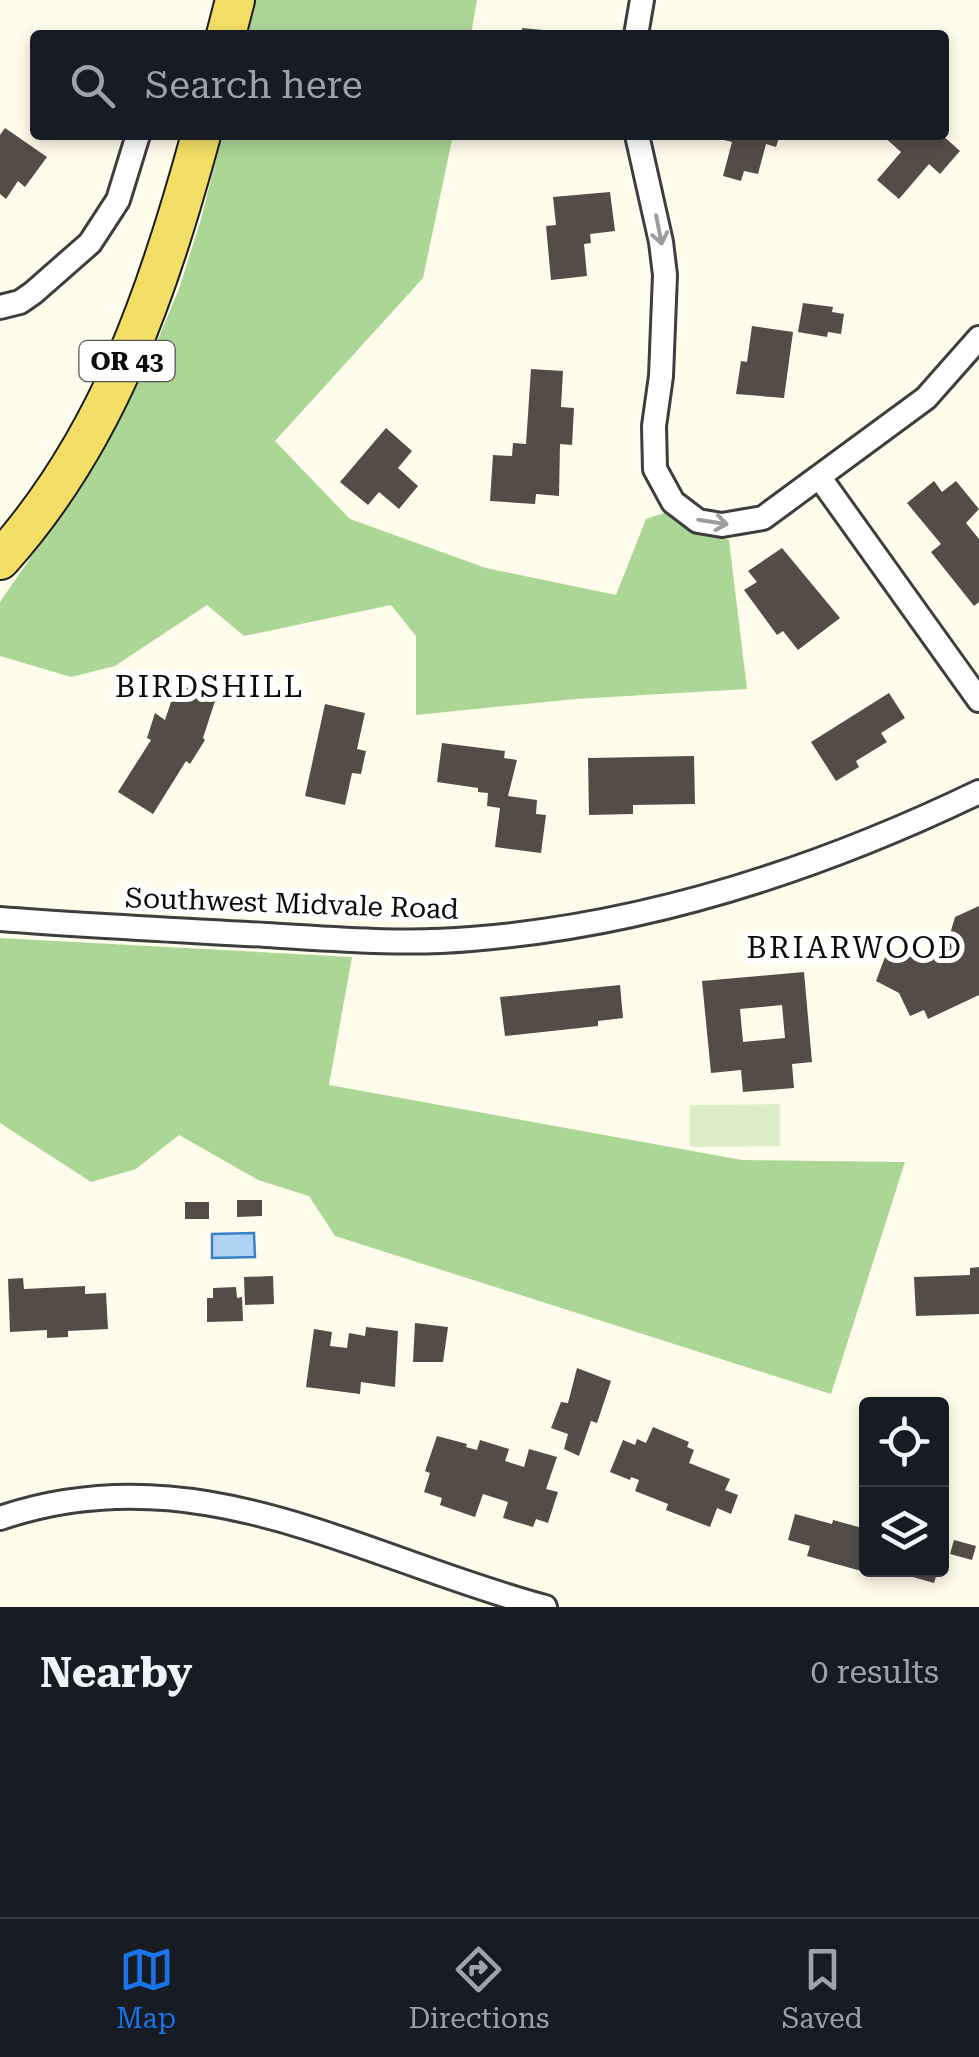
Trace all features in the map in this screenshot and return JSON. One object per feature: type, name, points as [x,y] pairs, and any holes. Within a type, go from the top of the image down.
[{"type":"main road","points":[[227,30],[234,0]]},
{"type":"main road","name":"OR 43","points":[[0,560],[51,496],[120,379],[162,270],[200,140]]},
{"type":"street","points":[[637,30],[642,0]]},
{"type":"street","points":[[0,307],[20,302],[33,293],[90,243],[118,200],[136,140]]},
{"type":"street","points":[[638,140],[662,242],[665,275],[653,448],[655,469],[673,502],[698,521],[722,526],[763,518],[926,398],[979,338]]},
{"type":"street","points":[[820,478],[979,700]]},
{"type":"street","name":"Southwest Midvale Road","points":[[0,918],[354,940],[421,942],[488,937],[617,918],[735,889],[873,841],[979,792]]},
{"type":"street","points":[[0,1518],[40,1507],[99,1499],[183,1498],[309,1527],[545,1607]]},
{"type":"green space","points":[[255,0],[477,0],[472,30],[247,30]]},
{"type":"green space","points":[[221,140],[452,140],[423,278],[275,441],[350,519],[486,568],[616,595],[646,519],[670,511],[706,533],[729,540],[747,689],[576,699],[416,715],[416,636],[391,605],[244,636],[207,605],[115,666],[71,677],[0,656],[0,602],[95,464],[150,358],[179,289]]},
{"type":"green space","points":[[0,938],[352,957],[329,1085],[742,1160],[905,1162],[831,1394],[335,1236],[309,1196],[258,1180],[179,1135],[136,1169],[91,1182],[0,1123]]},
{"type":"green space","points":[[780,1104],[780,1146],[690,1147],[690,1105]]},
{"type":"water","points":[[254,1233],[255,1257],[212,1258],[212,1234]]},
{"type":"building","points":[[5,128],[47,157],[25,187],[18,181],[6,199],[0,194],[0,135]]},
{"type":"building","points":[[724,140],[778,140],[776,147],[766,144],[758,174],[744,171],[741,181],[723,176],[732,142]]},
{"type":"building","points":[[888,140],[948,140],[960,151],[940,174],[929,164],[899,199],[877,180],[901,152]]},
{"type":"building","points":[[610,192],[615,231],[590,234],[591,243],[584,244],[587,276],[551,280],[546,226],[556,225],[553,197]]},
{"type":"building","points":[[803,303],[833,307],[832,312],[844,314],[841,334],[828,332],[827,337],[798,332]]},
{"type":"building","points":[[752,326],[793,332],[784,398],[736,394],[741,361],[747,362]]},
{"type":"building","points":[[531,369],[563,371],[561,407],[574,408],[572,445],[560,444],[559,496],[536,494],[535,504],[490,501],[493,455],[512,456],[513,443],[526,444]]},
{"type":"building","points":[[386,428],[412,451],[398,468],[418,486],[399,509],[379,492],[368,505],[340,482]]},
{"type":"building","points":[[934,481],[942,492],[956,481],[979,509],[966,523],[979,539],[979,602],[974,606],[931,552],[941,544],[907,503]]},
{"type":"building","points":[[782,548],[840,618],[798,650],[783,631],[777,635],[744,590],[757,582],[748,571]]},
{"type":"building","points":[[177,684],[216,698],[205,740],[190,764],[186,761],[153,814],[118,792],[151,740],[147,738],[155,713],[165,720]]},
{"type":"building","points":[[889,693],[905,718],[881,733],[887,742],[856,761],[859,767],[836,781],[811,742]]},
{"type":"building","points":[[325,704],[365,713],[357,749],[366,751],[361,774],[352,773],[345,805],[305,796]]},
{"type":"building","points":[[442,743],[505,751],[504,758],[517,760],[508,796],[537,800],[536,814],[546,815],[541,853],[495,847],[500,808],[487,806],[488,793],[437,782]]},
{"type":"building","points":[[694,756],[695,804],[633,805],[633,814],[589,815],[588,758]]},
{"type":"building","points":[[979,906],[979,995],[928,1019],[924,1010],[910,1016],[899,993],[876,981],[888,949],[923,961],[945,951],[955,917]]},
{"type":"building","points":[[804,972],[812,1062],[792,1064],[794,1088],[743,1092],[741,1070],[711,1073],[702,981]],"holes":[[[782,1005],[785,1038],[743,1042],[740,1009]]]},
{"type":"building","points":[[620,985],[623,1018],[598,1021],[598,1026],[505,1036],[500,997]]},
{"type":"building","points":[[237,1200],[262,1200],[262,1216],[237,1217]]},
{"type":"building","points":[[185,1202],[209,1202],[209,1219],[185,1219]]},
{"type":"building","points":[[979,1267],[979,1314],[916,1316],[914,1277],[970,1275],[970,1268]]},
{"type":"building","points":[[273,1276],[274,1304],[245,1305],[244,1277]]},
{"type":"building","points":[[23,1278],[24,1289],[85,1286],[85,1294],[106,1293],[108,1329],[68,1331],[68,1337],[47,1338],[47,1330],[10,1332],[8,1279]]},
{"type":"building","points":[[236,1287],[237,1298],[242,1297],[243,1321],[207,1322],[207,1298],[213,1298],[213,1288]]},
{"type":"building","points":[[415,1323],[448,1327],[443,1362],[413,1362]]},
{"type":"building","points":[[366,1327],[398,1331],[395,1387],[361,1382],[360,1394],[306,1387],[314,1329],[332,1332],[330,1346],[347,1348],[349,1333],[365,1336]]},
{"type":"building","points":[[577,1368],[611,1381],[597,1423],[591,1421],[579,1456],[564,1449],[568,1434],[551,1428],[561,1402],[568,1403]]},
{"type":"building","points":[[653,1427],[689,1442],[687,1447],[694,1450],[689,1463],[730,1479],[725,1490],[738,1495],[731,1514],[717,1508],[710,1527],[666,1510],[668,1504],[635,1491],[639,1480],[610,1472],[623,1440],[635,1445],[637,1439],[646,1443]]},
{"type":"building","points":[[437,1436],[477,1450],[480,1440],[509,1449],[505,1461],[524,1467],[529,1449],[557,1457],[546,1489],[558,1492],[548,1523],[536,1519],[533,1527],[503,1518],[508,1502],[483,1494],[475,1517],[440,1505],[442,1498],[424,1492],[430,1473],[425,1471]]},
{"type":"building","points":[[795,1514],[859,1527],[859,1570],[807,1556],[810,1546],[788,1540]]},
{"type":"building","points":[[954,1540],[976,1546],[972,1560],[950,1554]]},
{"type":"building","points":[[913,1577],[936,1577],[934,1583]]},
{"type":"district","name":"BIRDSHILL","points":[[210,687]]},
{"type":"district","name":"BRIARWOOD","points":[[855,948]]}]
